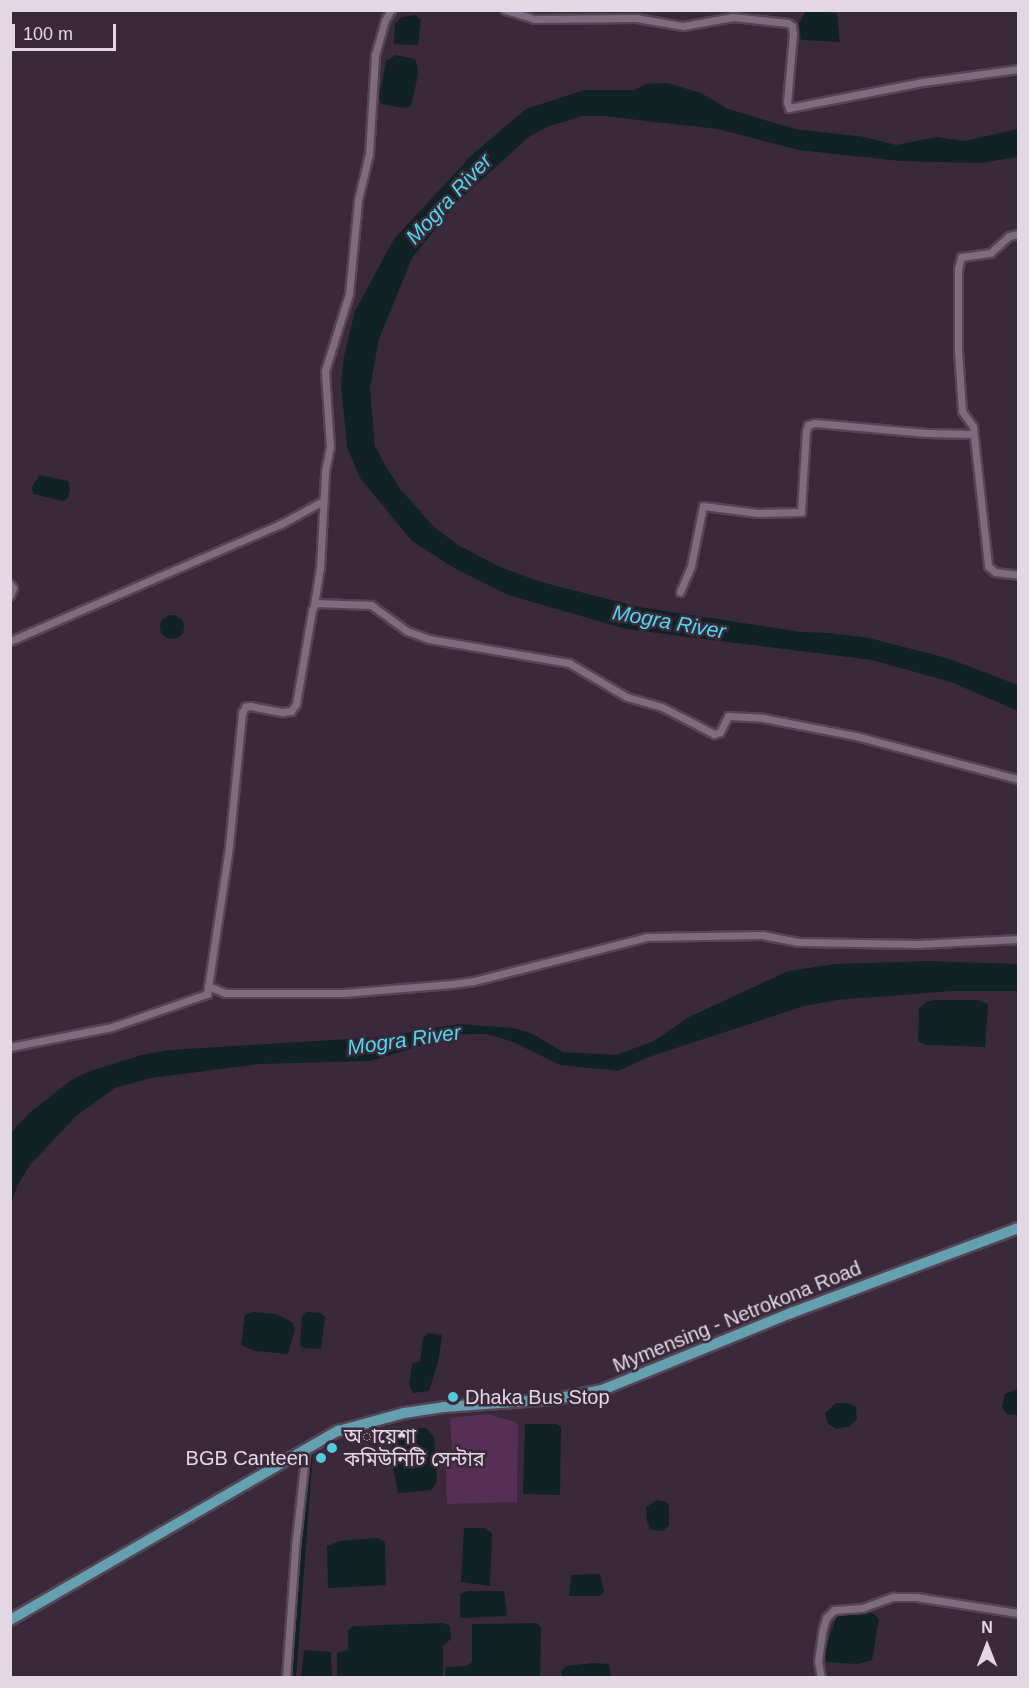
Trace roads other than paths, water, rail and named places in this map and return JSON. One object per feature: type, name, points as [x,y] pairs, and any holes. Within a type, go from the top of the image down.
[{"type":"main road","name":"Mymensing - Netrokona Road","points":[[10,1620],[338,1431],[404,1413],[444,1407],[555,1399],[602,1390],[791,1313],[1018,1228]]},
{"type":"street","points":[[10,1047],[112,1027],[201,998],[207,994],[229,846],[242,713],[245,707],[250,706],[282,712],[291,711],[296,704],[320,569],[323,501],[330,447],[325,371],[349,294],[358,200],[369,154],[375,55],[385,20],[391,10]]},
{"type":"street","points":[[505,10],[534,19],[636,18],[683,26],[733,17],[788,23],[792,26],[793,34],[787,102],[789,108],[899,86],[1018,69]]},
{"type":"street","points":[[1018,234],[1009,236],[990,253],[961,257],[959,262],[962,411],[973,427],[988,566],[995,572],[1018,575]]},
{"type":"street","points":[[680,592],[691,566],[703,506],[758,513],[801,512],[808,425],[815,423],[927,433],[972,434]]},
{"type":"street","points":[[10,641],[281,524],[323,501]]},
{"type":"street","points":[[10,584],[13,588],[10,595]]},
{"type":"street","points":[[314,605],[320,602],[371,604],[407,631],[429,639],[569,663],[627,697],[662,707],[714,734],[720,733],[728,716],[763,718],[856,736],[1018,779]]},
{"type":"street","points":[[208,986],[225,993],[343,993],[452,984],[474,981],[646,937],[762,935],[798,942],[918,944],[1018,939]]},
{"type":"street","points":[[286,1677],[295,1548],[306,1448]]},
{"type":"street","points":[[821,1677],[818,1661],[822,1632],[831,1611],[862,1608],[893,1597],[916,1597],[1018,1613]]},
{"type":"water","points":[[805,12],[837,13],[840,42],[801,40],[799,23]]},
{"type":"water","points":[[415,15],[421,20],[418,45],[394,44],[395,23],[402,17]]},
{"type":"water","points":[[396,55],[415,59],[417,65],[418,75],[411,106],[406,108],[381,104],[379,98],[386,61]]},
{"type":"water","name":"Mogra River","points":[[667,83],[701,93],[728,109],[795,129],[865,137],[896,145],[937,137],[965,141],[1018,129],[1018,157],[980,163],[900,161],[799,150],[718,129],[603,116],[582,116],[547,127],[530,136],[459,200],[412,258],[379,339],[370,388],[375,446],[385,465],[401,490],[434,527],[458,545],[498,566],[541,582],[639,607],[801,632],[869,638],[947,658],[1018,685],[1018,711],[951,682],[872,660],[626,629],[508,595],[454,568],[412,541],[360,478],[347,447],[341,385],[344,356],[355,311],[394,239],[473,154],[526,109],[584,90],[634,90],[646,84]]},
{"type":"water","points":[[40,475],[68,481],[70,490],[68,498],[63,501],[33,494],[32,486]]},
{"type":"water","points":[[172,615],[177,616],[183,622],[183,632],[177,638],[172,639],[167,638],[161,632],[160,627],[161,622],[167,616]]},
{"type":"water","name":"Mogra River","points":[[928,961],[1018,964],[1018,991],[952,991],[837,1000],[804,1006],[646,1058],[618,1071],[560,1065],[513,1042],[487,1034],[471,1034],[446,1035],[423,1045],[370,1061],[259,1064],[151,1078],[115,1088],[76,1116],[30,1165],[17,1186],[11,1205],[11,1133],[28,1114],[70,1081],[85,1073],[141,1055],[169,1050],[382,1037],[459,1024],[513,1028],[531,1033],[563,1052],[616,1055],[654,1041],[689,1017],[788,971],[836,964]]},
{"type":"water","points":[[978,1000],[988,1004],[985,1047],[926,1045],[918,1041],[919,1009],[926,1002]]},
{"type":"water","points":[[253,1312],[276,1314],[292,1322],[295,1329],[288,1354],[255,1351],[241,1345],[245,1315]]},
{"type":"water","points":[[306,1312],[321,1313],[325,1317],[321,1349],[304,1348],[300,1345],[302,1317]]},
{"type":"water","points":[[428,1333],[442,1335],[439,1359],[429,1391],[413,1393],[409,1385],[412,1364],[420,1361],[423,1338]]},
{"type":"water","points":[[1018,1389],[1018,1415],[1007,1414],[1002,1407],[1005,1394]]},
{"type":"water","points":[[836,1403],[848,1403],[856,1407],[857,1419],[850,1426],[837,1429],[828,1424],[825,1413]]},
{"type":"water","points":[[525,1424],[556,1424],[561,1427],[560,1495],[523,1494]]},
{"type":"water","points":[[412,1428],[426,1428],[434,1437],[437,1482],[431,1490],[398,1493],[393,1467],[392,1436]]},
{"type":"water","points":[[657,1500],[669,1505],[669,1526],[662,1531],[650,1529],[647,1521],[646,1507]]},
{"type":"water","points":[[464,1528],[485,1528],[492,1533],[490,1586],[461,1582]]},
{"type":"water","points":[[377,1538],[385,1542],[386,1585],[328,1588],[327,1546],[340,1541]]},
{"type":"water","points":[[600,1574],[604,1592],[599,1596],[569,1596],[571,1575]]},
{"type":"water","points":[[467,1591],[504,1591],[507,1616],[460,1618],[460,1594]]},
{"type":"water","points":[[843,1613],[872,1613],[879,1619],[872,1660],[857,1664],[826,1662],[825,1650],[836,1618]]},
{"type":"water","points":[[444,1623],[450,1626],[451,1639],[443,1646],[443,1677],[337,1677],[337,1653],[348,1650],[348,1631],[353,1626]]},
{"type":"water","points":[[537,1623],[541,1628],[540,1677],[445,1677],[446,1667],[466,1666],[472,1662],[472,1624]]},
{"type":"water","points":[[304,1650],[331,1652],[332,1677],[301,1677]]},
{"type":"water","points":[[609,1664],[611,1675],[608,1677],[562,1677],[561,1672],[566,1666]]},
{"type":"waterway","points":[[292,1678],[309,1454]]},
{"type":"place","name":"Dhaka Bus Stop","points":[[453,1397]]},
{"type":"place","name":"অায়েশা কমিউনিটি সেন্টার","points":[[332,1448]]},
{"type":"place","name":"BGB Canteen","points":[[321,1458]]}]
